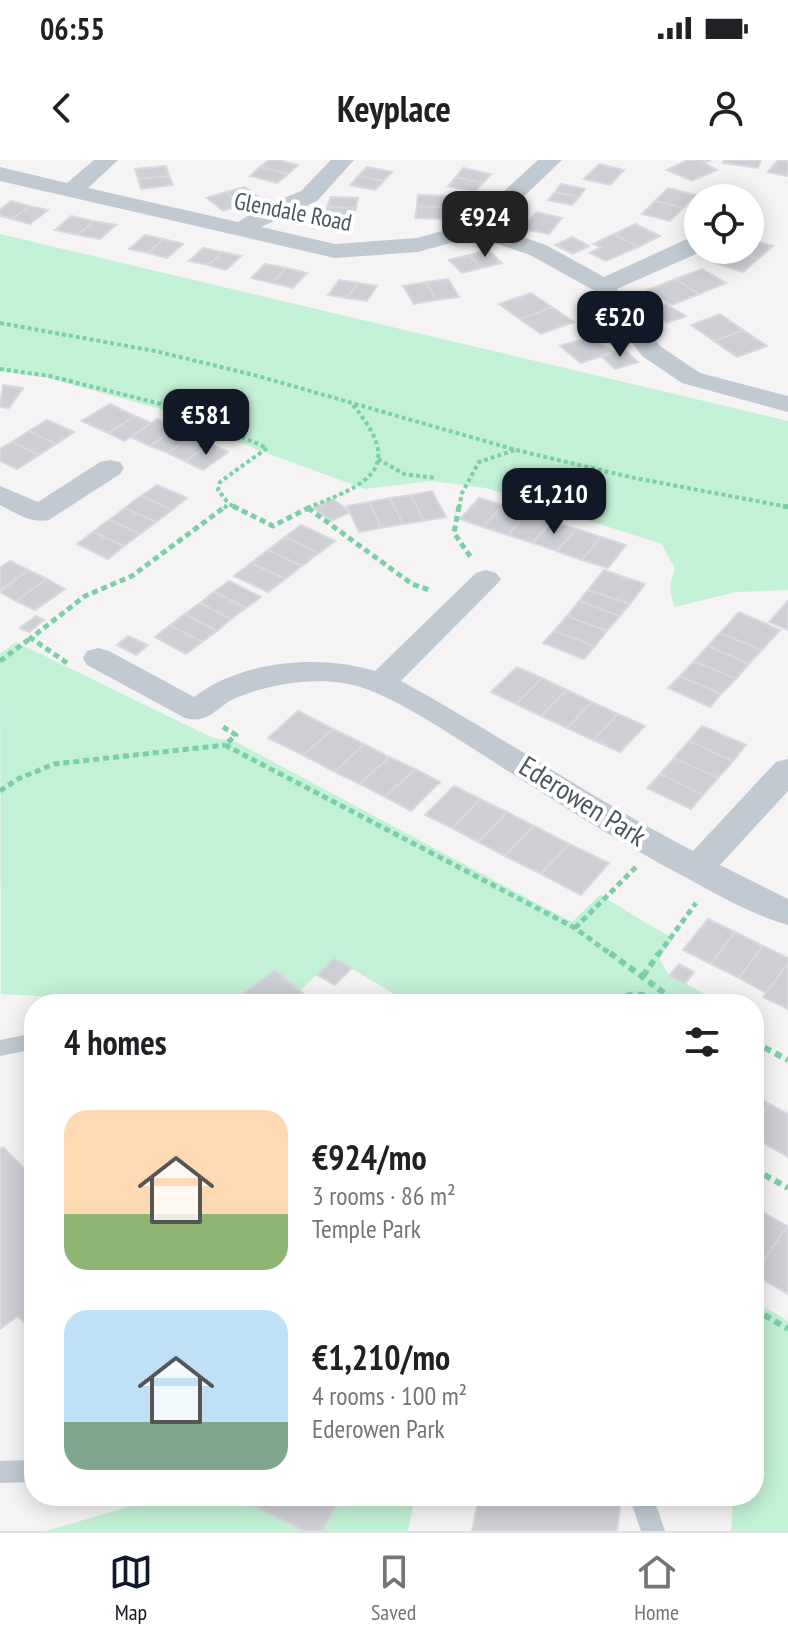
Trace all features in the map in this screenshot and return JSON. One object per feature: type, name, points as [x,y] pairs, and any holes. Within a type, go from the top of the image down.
[{"type":"street","points":[[73,189],[107,160]]},
{"type":"street","points":[[243,229],[268,213],[309,196],[343,160]]},
{"type":"street","name":"Glendale Road","points":[[0,174],[335,251],[418,245],[476,229],[551,160]]},
{"type":"street","points":[[476,229],[538,250],[603,286],[651,351],[691,378],[788,404]]},
{"type":"street","points":[[603,286],[684,251]]},
{"type":"street","points":[[0,494],[39,514],[110,468]]},
{"type":"street","points":[[381,683],[486,579]]},
{"type":"street","points":[[98,658],[196,711]]},
{"type":"street","name":"Ederowen Park","points":[[196,711],[222,691],[265,676],[345,672],[381,683],[468,731],[657,847],[764,904],[788,912]]},
{"type":"street","points":[[708,874],[788,770]]},
{"type":"lane","points":[[0,1048],[24,1043]]},
{"type":"lane","points":[[0,1472],[24,1471]]},
{"type":"lane","points":[[644,1506],[653,1531]]},
{"type":"path","points":[[0,323],[155,351],[516,450],[630,477],[788,507]]},
{"type":"path","points":[[0,369],[50,376],[173,407],[267,448],[220,482],[218,490],[229,504],[273,526],[307,508],[358,488],[377,464],[379,447],[372,428],[352,404]]},
{"type":"path","points":[[486,579],[454,533],[462,493],[479,462],[516,450]]},
{"type":"path","points":[[377,458],[419,480],[435,478]]},
{"type":"path","points":[[0,661],[85,596],[132,576],[229,504]]},
{"type":"path","points":[[307,508],[412,584],[464,601]]},
{"type":"path","points":[[31,638],[79,671],[98,658]]},
{"type":"path","points":[[196,711],[236,735],[225,745]]},
{"type":"path","points":[[0,791],[54,764],[225,745],[575,928],[643,976],[662,994]]},
{"type":"path","points":[[575,928],[657,847]]},
{"type":"path","points":[[643,976],[687,913],[708,874]]},
{"type":"path","points":[[764,1047],[788,1060]]},
{"type":"path","points":[[764,1175],[788,1188]]},
{"type":"path","points":[[764,1315],[788,1329]]},
{"type":"green space","points":[[0,234],[788,421],[788,590],[736,592],[675,607],[670,588],[675,569],[662,544],[486,488],[432,481],[365,489],[258,450],[168,411],[48,378],[0,371]]},
{"type":"green space","points":[[16,642],[211,737],[238,743],[572,922],[600,895],[673,939],[659,958],[669,975],[705,994],[394,994],[334,958],[300,991],[275,970],[240,994],[1,994],[0,654]]},
{"type":"green space","points":[[764,1307],[788,1321],[788,1531],[731,1531],[732,1506],[764,1506]]},
{"type":"green space","points":[[131,1506],[254,1506],[304,1531],[46,1531]]},
{"type":"green space","points":[[336,1506],[413,1506],[408,1531],[322,1531]]},
{"type":"building","points":[[269,160],[298,165],[288,174],[260,167]]},
{"type":"building","points":[[688,160],[711,160],[703,163],[717,170],[692,181],[667,170]]},
{"type":"building","points":[[724,160],[761,160],[758,168],[723,163]]},
{"type":"building","points":[[778,160],[788,161],[788,176],[768,172]]},
{"type":"building","points":[[599,164],[624,170],[610,185],[584,179]]},
{"type":"building","points":[[166,166],[169,176],[138,179],[135,169]]},
{"type":"building","points":[[260,167],[288,174],[277,183],[250,176]]},
{"type":"building","points":[[367,167],[392,172],[384,181],[358,176]]},
{"type":"building","points":[[463,168],[491,174],[483,183],[456,177]]},
{"type":"building","points":[[169,176],[173,185],[141,189],[138,179]]},
{"type":"building","points":[[358,176],[384,181],[375,190],[350,185]]},
{"type":"building","points":[[456,177],[483,183],[475,191],[448,186]]},
{"type":"building","points":[[561,184],[585,189],[579,197],[555,192]]},
{"type":"building","points":[[245,187],[261,199],[242,205],[226,192]]},
{"type":"building","points":[[668,188],[684,192],[683,208],[655,201]]},
{"type":"building","points":[[226,192],[242,205],[223,211],[207,198]]},
{"type":"building","points":[[555,192],[579,197],[572,205],[548,200]]},
{"type":"building","points":[[418,195],[451,196],[449,208],[417,206]]},
{"type":"building","points":[[331,197],[358,198],[356,208],[327,207]]},
{"type":"building","points":[[11,201],[29,206],[12,219],[0,216],[0,210]]},
{"type":"building","points":[[655,201],[683,208],[670,221],[642,214]]},
{"type":"building","points":[[29,206],[48,210],[30,224],[12,219]]},
{"type":"building","points":[[417,206],[449,208],[448,219],[415,218]]},
{"type":"building","points":[[327,207],[356,208],[353,219],[325,217]]},
{"type":"building","points":[[536,212],[562,218],[549,234],[523,229]]},
{"type":"building","points":[[71,216],[93,221],[78,235],[55,230]]},
{"type":"building","points":[[93,221],[116,225],[100,239],[78,235]]},
{"type":"building","points":[[635,224],[660,236],[638,247],[614,234]]},
{"type":"building","points":[[614,234],[638,247],[606,261],[590,253],[601,247],[593,244]]},
{"type":"building","points":[[145,235],[163,239],[148,253],[129,249]]},
{"type":"building","points":[[572,237],[589,246],[573,254],[555,245]]},
{"type":"building","points":[[163,239],[183,244],[167,258],[148,253]]},
{"type":"building","points":[[764,243],[773,246],[764,254]]},
{"type":"building","points":[[203,248],[222,252],[208,265],[189,261]]},
{"type":"building","points":[[488,250],[502,263],[482,268],[469,255]]},
{"type":"building","points":[[222,252],[241,256],[226,270],[208,265]]},
{"type":"building","points":[[469,255],[482,268],[462,273],[449,260]]},
{"type":"building","points":[[265,264],[286,268],[272,283],[251,278]]},
{"type":"building","points":[[718,264],[752,264],[743,272]]},
{"type":"building","points":[[286,268],[307,273],[293,288],[272,283]]},
{"type":"building","points":[[702,269],[726,283],[699,294],[675,279]]},
{"type":"building","points":[[448,279],[459,297],[436,300],[426,282]]},
{"type":"building","points":[[675,279],[699,294],[672,305],[648,290]]},
{"type":"building","points":[[339,280],[358,283],[347,298],[328,295]]},
{"type":"building","points":[[426,282],[436,300],[414,304],[403,286]]},
{"type":"building","points":[[358,283],[377,286],[367,301],[347,298]]},
{"type":"building","points":[[531,293],[552,307],[520,319],[499,304]]},
{"type":"building","points":[[666,304],[686,316],[667,323],[647,311]]},
{"type":"building","points":[[552,307],[574,322],[541,334],[520,319]]},
{"type":"building","points":[[720,314],[743,330],[714,341],[691,325]]},
{"type":"building","points":[[743,330],[767,346],[737,357],[714,341]]},
{"type":"building","points":[[592,336],[612,352],[581,363],[560,346]]},
{"type":"building","points":[[624,349],[638,362],[615,369],[601,356]]},
{"type":"building","points":[[3,385],[23,388],[9,408],[0,407]]},
{"type":"building","points":[[110,404],[135,416],[108,433],[82,421]]},
{"type":"building","points":[[135,416],[151,423],[124,441],[108,433]]},
{"type":"building","points":[[157,419],[176,428],[150,446],[131,437]]},
{"type":"building","points":[[47,420],[74,432],[56,444],[29,431]]},
{"type":"building","points":[[176,428],[193,436],[168,453],[150,446]]},
{"type":"building","points":[[29,431],[56,444],[39,455],[12,442]]},
{"type":"building","points":[[193,436],[210,444],[185,461],[168,453]]},
{"type":"building","points":[[12,442],[39,455],[17,469],[0,461],[0,449]]},
{"type":"building","points":[[210,444],[228,452],[203,470],[185,461]]},
{"type":"building","points":[[157,485],[187,498],[172,510],[141,496]]},
{"type":"building","points":[[432,491],[446,517],[424,521],[411,495]]},
{"type":"building","points":[[411,495],[424,521],[403,524],[390,498]]},
{"type":"building","points":[[141,496],[172,510],[156,522],[125,508]]},
{"type":"building","points":[[390,498],[403,524],[381,528],[369,502]]},
{"type":"building","points":[[479,498],[503,505],[483,527],[460,519]]},
{"type":"building","points":[[333,499],[350,512],[331,521],[314,508]]},
{"type":"building","points":[[369,502],[381,528],[359,532],[347,506]]},
{"type":"building","points":[[503,505],[527,513],[508,535],[483,527]]},
{"type":"building","points":[[125,508],[156,522],[140,534],[109,520]]},
{"type":"building","points":[[527,513],[551,521],[533,543],[508,535]]},
{"type":"building","points":[[109,520],[140,534],[124,546],[93,532]]},
{"type":"building","points":[[551,521],[576,529],[557,551],[533,543]]},
{"type":"building","points":[[301,525],[335,541],[319,553],[285,537]]},
{"type":"building","points":[[576,529],[601,537],[582,560],[557,551]]},
{"type":"building","points":[[93,532],[124,546],[108,559],[77,544]]},
{"type":"building","points":[[285,537],[319,553],[302,566],[268,550]]},
{"type":"building","points":[[601,537],[626,545],[608,568],[582,560]]},
{"type":"building","points":[[268,550],[302,566],[285,579],[251,563]]},
{"type":"building","points":[[10,561],[28,570],[0,590],[0,568]]},
{"type":"building","points":[[251,563],[285,579],[268,592],[234,576]]},
{"type":"building","points":[[28,570],[47,579],[16,601],[0,592]]},
{"type":"building","points":[[604,570],[645,584],[630,604],[588,590]]},
{"type":"building","points":[[47,579],[65,589],[35,610],[16,601]]},
{"type":"building","points":[[229,581],[261,597],[246,608],[214,592]]},
{"type":"building","points":[[588,590],[630,604],[620,616],[579,601]]},
{"type":"building","points":[[214,592],[246,608],[231,619],[200,603]]},
{"type":"building","points":[[579,601],[620,616],[607,631],[567,616]]},
{"type":"building","points":[[788,601],[788,630],[769,622]]},
{"type":"building","points":[[200,603],[231,619],[217,631],[185,614]]},
{"type":"building","points":[[739,612],[780,630],[762,650],[720,633]]},
{"type":"building","points":[[185,614],[217,631],[202,642],[170,625]]},
{"type":"building","points":[[36,616],[44,620],[29,632],[20,628]]},
{"type":"building","points":[[567,616],[607,631],[595,646],[554,631]]},
{"type":"building","points":[[170,625],[202,642],[186,654],[155,637]]},
{"type":"building","points":[[554,631],[595,646],[584,659],[543,643]]},
{"type":"building","points":[[720,633],[762,650],[749,664],[708,646]]},
{"type":"building","points":[[128,636],[148,645],[136,655],[117,645]]},
{"type":"building","points":[[708,646],[749,664],[736,679],[694,661]]},
{"type":"building","points":[[694,661],[736,679],[721,694],[680,676]]},
{"type":"building","points":[[517,667],[542,678],[516,704],[491,692]]},
{"type":"building","points":[[680,676],[721,694],[710,707],[668,688]]},
{"type":"building","points":[[542,678],[567,690],[541,716],[516,704]]},
{"type":"building","points":[[567,690],[592,702],[567,728],[541,716]]},
{"type":"building","points":[[592,702],[618,714],[593,740],[567,728]]},
{"type":"building","points":[[298,711],[333,729],[303,755],[268,738]]},
{"type":"building","points":[[618,714],[645,726],[620,752],[593,740]]},
{"type":"building","points":[[702,726],[746,745],[733,761],[689,741]]},
{"type":"building","points":[[333,729],[364,744],[335,772],[303,755]]},
{"type":"building","points":[[689,741],[733,761],[718,778],[674,758]]},
{"type":"building","points":[[364,744],[389,757],[360,784],[335,772]]},
{"type":"building","points":[[389,757],[415,769],[385,797],[360,784]]},
{"type":"building","points":[[674,758],[718,778],[703,795],[660,774]]},
{"type":"building","points":[[415,769],[440,782],[411,811],[385,797]]},
{"type":"building","points":[[660,774],[703,795],[691,809],[647,788]]},
{"type":"building","points":[[454,786],[480,799],[452,828],[425,815]]},
{"type":"building","points":[[480,799],[507,812],[478,842],[452,828]]},
{"type":"building","points":[[507,812],[534,826],[505,856],[478,842]]},
{"type":"building","points":[[534,826],[569,844],[541,874],[505,856]]},
{"type":"building","points":[[569,844],[609,863],[581,895],[541,874]]},
{"type":"building","points":[[708,919],[735,932],[711,964],[683,950]]},
{"type":"building","points":[[735,932],[763,946],[739,978],[711,964]]},
{"type":"building","points":[[763,946],[788,958],[788,963],[766,993],[739,978]]},
{"type":"building","points":[[334,958],[352,968],[335,985],[317,975]]},
{"type":"building","points":[[679,964],[694,972],[685,984],[669,976]]},
{"type":"building","points":[[787,964],[788,1009],[764,996]]},
{"type":"building","points":[[275,970],[304,994],[242,994]]},
{"type":"building","points":[[769,1104],[788,1114],[788,1157],[764,1144],[764,1111]]},
{"type":"building","points":[[3,1147],[24,1169],[24,1323],[18,1316],[0,1329],[0,1149]]},
{"type":"building","points":[[764,1213],[787,1226],[764,1260]]},
{"type":"building","points":[[787,1226],[788,1294],[764,1281],[764,1260]]},
{"type":"building","points":[[254,1506],[336,1506],[322,1531],[304,1531]]},
{"type":"building","points":[[477,1506],[620,1506],[617,1531],[472,1531]]}]
